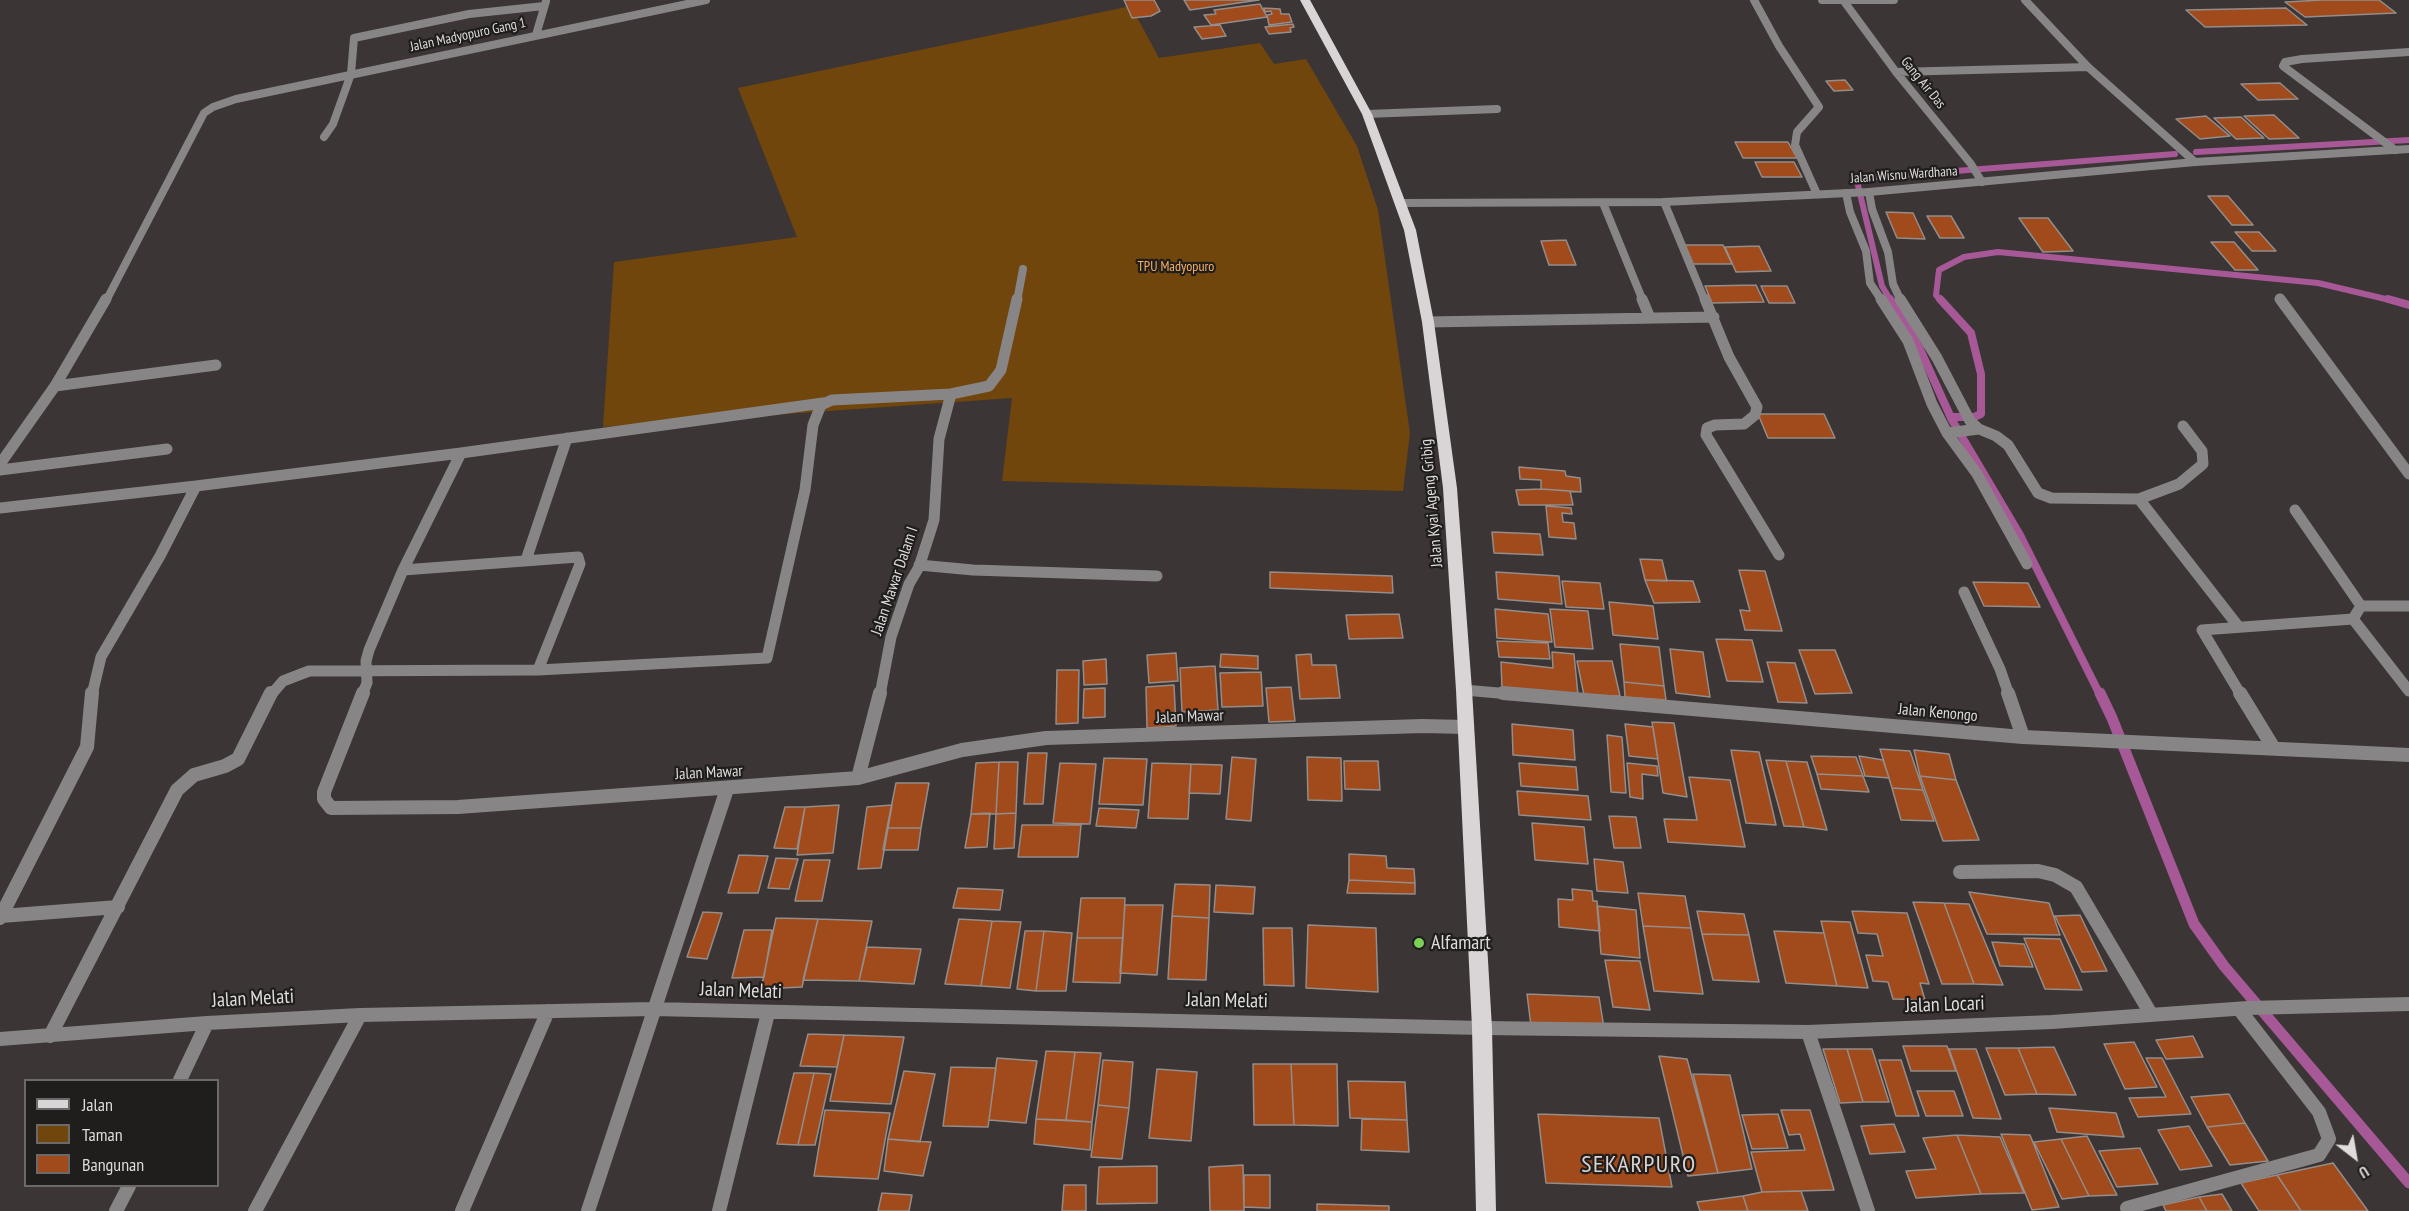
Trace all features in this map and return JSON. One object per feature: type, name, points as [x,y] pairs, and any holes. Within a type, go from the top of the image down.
[{"type":"main road","name":"Jalan Kyai Ageng Gribig","points":[[1305,0],[1367,114],[1410,230],[1428,322],[1450,488],[1464,690],[1482,1028],[1486,1211]]},
{"type":"street","name":"Jalan Madyopuro Gang 1","points":[[0,464],[55,386],[104,304],[204,113],[220,104],[236,99],[706,0]]},
{"type":"street","points":[[1754,0],[1779,46],[1819,107],[1797,132],[1795,146],[1817,194]]},
{"type":"street","points":[[1822,0],[1894,0]]},
{"type":"street","points":[[2025,0],[2088,67],[2195,162]]},
{"type":"street","name":"Gang Air Das","points":[[1844,1],[1896,72],[1971,164],[1979,178]]},
{"type":"street","points":[[324,137],[333,124],[351,74],[354,38],[469,14],[545,3],[536,35]]},
{"type":"street","points":[[2395,150],[2283,66],[2285,62],[2302,59],[2409,52]]},
{"type":"street","points":[[1896,72],[2088,67]]},
{"type":"street","points":[[1367,114],[1497,109]]},
{"type":"street","name":"Jalan Wisnu Wardhana","points":[[1400,203],[1664,202],[1868,192],[1979,178],[2409,149]]},
{"type":"street","points":[[1868,192],[1893,284],[1937,358],[1972,427]]},
{"type":"street","points":[[1848,193],[1850,212],[1868,251],[1870,283],[1908,341],[1932,404],[1977,474],[2027,564]]},
{"type":"street","points":[[1664,202],[1729,357],[1757,407],[1755,415],[1744,424],[1714,425],[1707,428],[1706,435],[1779,555]]},
{"type":"street","points":[[1603,203],[1650,318]]},
{"type":"street","points":[[1868,251],[1886,252]]},
{"type":"street","points":[[0,508],[461,456],[567,438],[823,403],[951,394],[983,389],[992,383],[1001,370],[1023,268]]},
{"type":"street","points":[[2280,299],[2409,474]]},
{"type":"street","points":[[1428,322],[1714,317]]},
{"type":"street","points":[[55,386],[216,365]]},
{"type":"street","name":"Jalan Mawar Dalam I","points":[[858,778],[877,708],[891,637],[903,599],[919,565],[934,520],[939,440],[951,394]]},
{"type":"street","points":[[50,1036],[177,790],[194,775],[225,766],[238,759],[272,692],[283,681],[309,671],[366,673],[538,670],[767,658],[805,490],[813,425],[823,403]]},
{"type":"street","points":[[1951,433],[1972,427],[1996,436],[2008,445],[2038,493],[2051,498],[2139,500],[2179,484],[2203,464],[2202,451],[2183,426]]},
{"type":"street","points":[[526,560],[567,438]]},
{"type":"street","points":[[0,470],[167,449]]},
{"type":"street","name":"Jalan Mawar","points":[[461,456],[403,570],[369,650],[366,661],[367,683],[324,792],[324,799],[331,808],[458,807],[858,778],[962,750],[1046,738],[1354,728],[1466,727]]},
{"type":"street","points":[[1,917],[87,747],[91,699],[101,657],[160,556],[196,486]]},
{"type":"street","points":[[2139,500],[2238,626]]},
{"type":"street","points":[[2295,510],[2361,606]]},
{"type":"street","points":[[403,570],[578,557],[580,561],[538,670]]},
{"type":"street","points":[[919,565],[973,570],[1157,576]]},
{"type":"street","points":[[1964,592],[2000,669],[2024,737]]},
{"type":"street","points":[[2353,619],[2361,606]]},
{"type":"street","points":[[2361,606],[2409,606]]},
{"type":"street","points":[[2273,747],[2202,630],[2353,619]]},
{"type":"street","points":[[2353,619],[2409,691]]},
{"type":"street","name":"Jalan Kenongo","points":[[1464,690],[2024,737],[2409,755]]},
{"type":"street","points":[[588,1211],[727,789]]},
{"type":"street","points":[[1960,872],[2038,871],[2055,875],[2076,887],[2151,1014]]},
{"type":"street","points":[[1,917],[118,907]]},
{"type":"street","name":"Jalan Locari","points":[[1482,1028],[1808,1032],[2052,1022],[2268,1007],[2409,1004]]},
{"type":"street","name":"Jalan Melati","points":[[0,1039],[207,1023],[360,1015],[653,1009],[1482,1028]]},
{"type":"street","points":[[2127,1208],[2319,1155],[2329,1139],[2319,1112],[2243,1009]]},
{"type":"street","points":[[462,1211],[548,1011]]},
{"type":"street","points":[[719,1211],[768,1013]]},
{"type":"street","points":[[255,1211],[360,1015]]},
{"type":"street","points":[[180,1079],[207,1023]]},
{"type":"street","points":[[1808,1032],[1868,1211]]},
{"type":"street","points":[[116,1211],[128,1187]]},
{"type":"green space","name":"TPU Madyopuro","points":[[1131,6],[1159,58],[1260,43],[1274,64],[1306,59],[1357,146],[1378,210],[1410,433],[1403,491],[1002,481],[1012,398],[603,427],[614,262],[797,237],[738,88]]},
{"type":"building","points":[[1124,0],[1154,0],[1160,11],[1151,16],[1132,18]]},
{"type":"building","points":[[1184,0],[1259,0],[1190,10]]},
{"type":"building","points":[[2379,0],[2396,13],[2305,17],[2285,2]]},
{"type":"building","points":[[1260,4],[1267,17],[1211,25],[1204,15],[1216,14],[1214,10]]},
{"type":"building","points":[[1264,8],[1280,9],[1281,14],[1289,14],[1292,22],[1269,25],[1267,15],[1272,14],[1271,11],[1265,12]]},
{"type":"building","points":[[2286,8],[2307,25],[2205,27],[2186,10]]},
{"type":"building","points":[[1293,24],[1294,27],[1290,28],[1291,32],[1269,34],[1265,27]]},
{"type":"building","points":[[1220,25],[1226,36],[1202,39],[1194,27]]},
{"type":"building","points":[[1845,80],[1853,90],[1834,91],[1826,81]]},
{"type":"building","points":[[2280,83],[2298,99],[2258,100],[2241,84]]},
{"type":"building","points":[[2274,115],[2299,138],[2269,139],[2244,116]]},
{"type":"building","points":[[2206,116],[2230,136],[2200,139],[2176,119]]},
{"type":"building","points":[[2241,117],[2264,138],[2236,139],[2214,118]]},
{"type":"building","points":[[1735,142],[1788,142],[1797,158],[1743,158]]},
{"type":"building","points":[[1755,162],[1794,162],[1802,177],[1762,177]]},
{"type":"building","points":[[2208,196],[2228,196],[2253,225],[2232,225]]},
{"type":"building","points":[[1886,212],[1913,213],[1925,239],[1897,238]]},
{"type":"building","points":[[1927,216],[1951,216],[1964,238],[1940,238]]},
{"type":"building","points":[[2019,218],[2048,218],[2073,251],[2043,252]]},
{"type":"building","points":[[2235,232],[2259,232],[2276,251],[2252,251]]},
{"type":"building","points":[[1566,240],[1576,265],[1549,265],[1541,241]]},
{"type":"building","points":[[2211,242],[2234,242],[2258,270],[2235,270]]},
{"type":"building","points":[[1685,245],[1723,245],[1732,264],[1693,264]]},
{"type":"building","points":[[1759,246],[1771,271],[1736,272],[1725,247]]},
{"type":"building","points":[[1756,285],[1764,302],[1712,303],[1705,286]]},
{"type":"building","points":[[1761,286],[1787,286],[1795,303],[1769,303]]},
{"type":"building","points":[[1758,414],[1824,414],[1835,438],[1768,438]]},
{"type":"building","points":[[1519,467],[1565,471],[1566,476],[1580,478],[1581,492],[1541,489],[1541,480],[1520,479]]},
{"type":"building","points":[[1516,490],[1570,491],[1573,505],[1519,505]]},
{"type":"building","points":[[1546,506],[1571,508],[1572,514],[1562,513],[1563,522],[1574,523],[1576,539],[1549,537]]},
{"type":"building","points":[[1492,532],[1540,534],[1543,555],[1494,553]]},
{"type":"building","points":[[1640,559],[1662,560],[1667,581],[1645,580]]},
{"type":"building","points":[[1739,570],[1765,571],[1782,631],[1745,630],[1740,610],[1750,611]]},
{"type":"building","points":[[1270,572],[1392,576],[1393,593],[1270,588]]},
{"type":"building","points":[[1496,572],[1559,576],[1562,604],[1498,599]]},
{"type":"building","points":[[1645,580],[1693,581],[1700,602],[1654,603]]},
{"type":"building","points":[[1562,581],[1600,583],[1604,609],[1566,607]]},
{"type":"building","points":[[1973,582],[2028,583],[2040,607],[1984,606]]},
{"type":"building","points":[[1609,602],[1653,606],[1658,639],[1613,635]]},
{"type":"building","points":[[1495,609],[1548,614],[1552,642],[1497,638]]},
{"type":"building","points":[[1550,609],[1588,611],[1593,649],[1555,647]]},
{"type":"building","points":[[1399,614],[1403,638],[1349,639],[1346,615]]},
{"type":"building","points":[[1716,639],[1752,640],[1763,682],[1727,681]]},
{"type":"building","points":[[1497,641],[1548,643],[1550,659],[1499,657]]},
{"type":"building","points":[[1620,644],[1659,647],[1664,686],[1624,682]]},
{"type":"building","points":[[1670,649],[1703,652],[1710,697],[1676,693]]},
{"type":"building","points":[[1799,650],[1835,650],[1852,693],[1815,694]]},
{"type":"building","points":[[1552,652],[1574,654],[1578,695],[1502,689],[1501,662],[1553,668]]},
{"type":"building","points":[[1176,653],[1178,681],[1149,683],[1147,655]]},
{"type":"building","points":[[1221,654],[1258,656],[1258,669],[1220,667]]},
{"type":"building","points":[[1311,654],[1312,665],[1336,665],[1340,698],[1300,699],[1296,655]]},
{"type":"building","points":[[1106,659],[1107,684],[1084,685],[1083,661]]},
{"type":"building","points":[[1577,661],[1612,661],[1620,696],[1584,695]]},
{"type":"building","points":[[1767,662],[1795,663],[1807,703],[1778,702]]},
{"type":"building","points":[[1215,666],[1218,710],[1182,712],[1180,668]]},
{"type":"building","points":[[1057,670],[1079,670],[1078,723],[1056,724]]},
{"type":"building","points":[[1261,672],[1263,706],[1222,707],[1220,673]]},
{"type":"building","points":[[1624,682],[1664,686],[1666,700],[1625,697]]},
{"type":"building","points":[[1174,685],[1176,726],[1147,728],[1146,687]]},
{"type":"building","points":[[1291,687],[1295,721],[1269,722],[1266,688]]},
{"type":"building","points":[[1105,688],[1105,717],[1083,718],[1084,689]]},
{"type":"building","points":[[1652,722],[1674,723],[1687,797],[1663,793]]},
{"type":"building","points":[[1512,724],[1573,730],[1575,760],[1513,755]]},
{"type":"building","points":[[1625,724],[1653,727],[1658,759],[1629,756]]},
{"type":"building","points":[[1607,735],[1622,737],[1626,793],[1611,792]]},
{"type":"building","points":[[1880,749],[1910,751],[1923,790],[1892,788]]},
{"type":"building","points":[[1731,750],[1759,752],[1776,825],[1746,823]]},
{"type":"building","points":[[1914,750],[1949,754],[1956,780],[1920,776]]},
{"type":"building","points":[[1028,753],[1047,753],[1043,804],[1024,804]]},
{"type":"building","points":[[1811,756],[1856,757],[1863,776],[1817,774]]},
{"type":"building","points":[[1859,756],[1883,760],[1889,778],[1865,776]]},
{"type":"building","points":[[1232,757],[1256,759],[1251,821],[1226,819]]},
{"type":"building","points":[[1307,757],[1341,758],[1342,801],[1308,800]]},
{"type":"building","points":[[1104,758],[1147,759],[1143,805],[1099,804]]},
{"type":"building","points":[[1766,760],[1786,761],[1804,827],[1784,826]]},
{"type":"building","points":[[1344,761],[1378,761],[1380,790],[1345,789]]},
{"type":"building","points":[[1786,761],[1807,762],[1827,830],[1804,827]]},
{"type":"building","points":[[999,762],[996,814],[971,814],[976,763]]},
{"type":"building","points":[[999,762],[1018,762],[1016,813],[996,814]]},
{"type":"building","points":[[1060,763],[1096,764],[1090,824],[1053,823]]},
{"type":"building","points":[[1152,763],[1191,764],[1188,819],[1148,818]]},
{"type":"building","points":[[1519,763],[1576,767],[1578,790],[1521,786]]},
{"type":"building","points":[[1627,763],[1657,766],[1658,776],[1642,774],[1643,799],[1630,797]]},
{"type":"building","points":[[1191,764],[1222,765],[1220,794],[1189,793]]},
{"type":"building","points":[[1817,774],[1863,776],[1869,792],[1821,789]]},
{"type":"building","points":[[1920,776],[1956,780],[1979,840],[1943,841]]},
{"type":"building","points":[[1689,777],[1730,780],[1745,847],[1668,842],[1664,819],[1697,820]]},
{"type":"building","points":[[896,783],[929,783],[921,828],[887,828]]},
{"type":"building","points":[[1892,788],[1923,790],[1934,821],[1901,820]]},
{"type":"building","points":[[1517,791],[1588,796],[1591,820],[1519,815]]},
{"type":"building","points":[[839,805],[833,853],[797,855],[805,807]]},
{"type":"building","points":[[892,805],[881,868],[858,869],[867,807]]},
{"type":"building","points":[[785,807],[805,807],[797,849],[774,848]]},
{"type":"building","points":[[1099,808],[1139,810],[1136,828],[1096,826]]},
{"type":"building","points":[[990,813],[987,847],[965,848],[971,814]]},
{"type":"building","points":[[1016,813],[1014,848],[994,849],[996,814]]},
{"type":"building","points":[[1609,816],[1636,817],[1641,848],[1614,848]]},
{"type":"building","points":[[1532,823],[1584,827],[1588,864],[1535,860]]},
{"type":"building","points":[[1022,825],[1081,825],[1078,857],[1018,857]]},
{"type":"building","points":[[887,828],[921,828],[918,850],[883,850]]},
{"type":"building","points":[[1349,854],[1386,856],[1387,868],[1414,869],[1415,883],[1349,880]]},
{"type":"building","points":[[739,855],[768,856],[758,893],[728,893]]},
{"type":"building","points":[[776,858],[798,859],[789,889],[768,888]]},
{"type":"building","points":[[1594,859],[1623,862],[1628,893],[1597,891]]},
{"type":"building","points":[[804,860],[830,860],[822,901],[795,901]]},
{"type":"building","points":[[1349,880],[1415,883],[1415,894],[1347,893]]},
{"type":"building","points":[[1175,884],[1210,885],[1209,918],[1172,916]]},
{"type":"building","points":[[1216,885],[1255,887],[1253,914],[1214,912]]},
{"type":"building","points":[[958,888],[1003,890],[1000,910],[953,908]]},
{"type":"building","points":[[1572,889],[1592,891],[1593,901],[1597,901],[1600,931],[1559,927],[1558,899],[1573,900]]},
{"type":"building","points":[[1969,892],[2049,903],[2060,935],[1987,934]]},
{"type":"building","points":[[1638,893],[1685,896],[1691,928],[1643,926]]},
{"type":"building","points":[[1081,898],[1125,898],[1123,938],[1077,938]]},
{"type":"building","points":[[1913,902],[1944,903],[1974,984],[1942,984]]},
{"type":"building","points":[[1944,903],[1969,904],[2003,985],[1974,984]]},
{"type":"building","points":[[1125,905],[1163,905],[1157,975],[1120,973]]},
{"type":"building","points":[[1597,906],[1636,910],[1640,958],[1601,954]]},
{"type":"building","points":[[1697,911],[1744,914],[1749,935],[1702,934]]},
{"type":"building","points":[[1852,911],[1907,913],[1929,984],[1920,983],[1925,1000],[1893,999],[1888,982],[1873,981],[1866,955],[1883,956],[1877,934],[1858,933]]},
{"type":"building","points":[[703,912],[722,913],[707,959],[687,957]]},
{"type":"building","points":[[2080,915],[2107,971],[2082,972],[2055,916]]},
{"type":"building","points":[[1172,916],[1209,918],[1206,980],[1168,979]]},
{"type":"building","points":[[776,918],[818,919],[802,987],[761,989]]},
{"type":"building","points":[[818,919],[872,921],[859,981],[803,980]]},
{"type":"building","points":[[959,919],[992,921],[981,986],[945,984]]},
{"type":"building","points":[[992,921],[1021,922],[1010,988],[981,986]]},
{"type":"building","points":[[1821,921],[1850,922],[1868,988],[1837,986]]},
{"type":"building","points":[[1308,925],[1376,928],[1378,992],[1306,988]]},
{"type":"building","points":[[1643,926],[1691,928],[1703,994],[1654,991]]},
{"type":"building","points":[[1263,928],[1292,928],[1294,986],[1264,985]]},
{"type":"building","points":[[744,930],[772,930],[764,977],[732,978]]},
{"type":"building","points":[[1025,931],[1044,931],[1036,991],[1017,989]]},
{"type":"building","points":[[1044,931],[1072,933],[1066,991],[1036,991]]},
{"type":"building","points":[[1774,931],[1824,933],[1837,986],[1786,983]]},
{"type":"building","points":[[1702,934],[1749,935],[1759,982],[1713,980]]},
{"type":"building","points":[[1077,938],[1123,938],[1120,983],[1073,982]]},
{"type":"building","points":[[2024,938],[2060,939],[2082,990],[2045,989]]},
{"type":"building","points":[[1992,942],[2024,944],[2033,967],[2000,966]]},
{"type":"building","points":[[867,947],[921,949],[914,984],[859,981]]},
{"type":"building","points":[[1605,960],[1640,961],[1650,1010],[1613,1007]]},
{"type":"building","points":[[1527,994],[1599,997],[1604,1028],[1531,1026]]},
{"type":"building","points":[[808,1034],[844,1035],[837,1067],[800,1066]]},
{"type":"building","points":[[844,1035],[904,1037],[891,1104],[830,1101]]},
{"type":"building","points":[[2193,1036],[2203,1057],[2166,1059],[2156,1040]]},
{"type":"building","points":[[2134,1042],[2157,1087],[2125,1089],[2104,1044]]},
{"type":"building","points":[[1903,1046],[1947,1046],[1956,1071],[1911,1071]]},
{"type":"building","points":[[2054,1047],[2076,1095],[2037,1094],[2018,1048]]},
{"type":"building","points":[[1986,1048],[2018,1048],[2037,1094],[2005,1095]]},
{"type":"building","points":[[1823,1049],[1847,1049],[1863,1102],[1840,1103]]},
{"type":"building","points":[[1847,1049],[1872,1049],[1889,1102],[1863,1102]]},
{"type":"building","points":[[1949,1049],[1976,1049],[2001,1119],[1973,1118]]},
{"type":"building","points":[[1046,1051],[1075,1052],[1066,1120],[1036,1119]]},
{"type":"building","points":[[1075,1052],[1101,1053],[1092,1122],[1066,1120]]},
{"type":"building","points":[[1659,1056],[1687,1059],[1718,1173],[1688,1176]]},
{"type":"building","points":[[997,1058],[1037,1061],[1026,1123],[989,1120]]},
{"type":"building","points":[[2146,1058],[2162,1058],[2191,1114],[2138,1117],[2129,1098],[2166,1097]]},
{"type":"building","points":[[1103,1060],[1133,1062],[1129,1108],[1098,1105]]},
{"type":"building","points":[[1879,1060],[1901,1060],[1919,1116],[1896,1116]]},
{"type":"building","points":[[1253,1064],[1291,1064],[1294,1125],[1254,1125]]},
{"type":"building","points":[[1291,1064],[1337,1064],[1338,1126],[1294,1125]]},
{"type":"building","points":[[951,1067],[996,1068],[988,1127],[943,1126]]},
{"type":"building","points":[[1157,1069],[1197,1072],[1191,1141],[1149,1138]]},
{"type":"building","points":[[904,1071],[935,1074],[920,1142],[888,1139]]},
{"type":"building","points":[[794,1073],[814,1073],[798,1145],[777,1144]]},
{"type":"building","points":[[814,1073],[831,1074],[815,1145],[798,1145]]},
{"type":"building","points":[[1693,1074],[1730,1075],[1752,1169],[1718,1173]]},
{"type":"building","points":[[1348,1081],[1405,1082],[1407,1120],[1350,1118]]},
{"type":"building","points":[[1917,1091],[1954,1091],[1963,1116],[1926,1116]]},
{"type":"building","points":[[2229,1094],[2245,1123],[2207,1127],[2191,1097]]},
{"type":"building","points":[[1098,1105],[1129,1108],[1122,1159],[1091,1157]]},
{"type":"building","points":[[2049,1108],[2116,1113],[2124,1137],[2057,1132]]},
{"type":"building","points":[[825,1110],[890,1113],[878,1179],[814,1176]]},
{"type":"building","points":[[1781,1110],[1810,1110],[1834,1190],[1762,1192],[1751,1152],[1805,1150],[1800,1134],[1789,1135]]},
{"type":"building","points":[[1538,1114],[1659,1118],[1672,1187],[1546,1183]]},
{"type":"building","points":[[1778,1114],[1788,1148],[1752,1149],[1742,1115]]},
{"type":"building","points":[[1036,1119],[1092,1122],[1090,1150],[1034,1144]]},
{"type":"building","points":[[1362,1119],[1407,1120],[1409,1152],[1361,1150]]},
{"type":"building","points":[[2245,1123],[2268,1161],[2230,1165],[2207,1127]]},
{"type":"building","points":[[1894,1124],[1905,1152],[1870,1154],[1861,1126]]},
{"type":"building","points":[[2189,1126],[2212,1166],[2180,1170],[2158,1130]]},
{"type":"building","points":[[2001,1134],[2030,1135],[2059,1207],[2032,1210]]},
{"type":"building","points":[[1957,1135],[1981,1194],[1916,1198],[1906,1171],[1936,1169],[1923,1138]]},
{"type":"building","points":[[1957,1135],[2000,1137],[2024,1193],[1981,1194]]},
{"type":"building","points":[[2087,1136],[2117,1195],[2089,1196],[2061,1139]]},
{"type":"building","points":[[888,1139],[931,1142],[923,1176],[884,1171]]},
{"type":"building","points":[[2061,1139],[2089,1196],[2062,1199],[2034,1142]]},
{"type":"building","points":[[2140,1148],[2158,1184],[2117,1187],[2099,1151]]},
{"type":"building","points":[[2333,1163],[2368,1211],[2301,1211],[2277,1175]]},
{"type":"building","points":[[1243,1165],[1244,1211],[1210,1211],[1209,1167]]},
{"type":"building","points":[[1157,1166],[1157,1203],[1097,1204],[1099,1167]]},
{"type":"building","points":[[1244,1175],[1270,1175],[1270,1208],[1244,1207]]},
{"type":"building","points":[[2277,1175],[2301,1211],[2259,1211],[2241,1183]]},
{"type":"building","points":[[1064,1185],[1086,1185],[1086,1211],[1062,1211]]},
{"type":"building","points":[[1801,1191],[1808,1211],[1748,1211],[1743,1196],[1762,1192]]},
{"type":"building","points":[[882,1193],[912,1195],[909,1211],[878,1211]]},
{"type":"building","points":[[2222,1194],[2232,1211],[2207,1211],[2199,1197]]},
{"type":"building","points":[[1743,1196],[1748,1211],[1700,1211],[1697,1202]]},
{"type":"building","points":[[2199,1197],[2207,1211],[2166,1211],[2163,1205]]},
{"type":"building","points":[[1317,1204],[1389,1206],[1389,1211],[1317,1211]]},
{"type":"waterway","points":[[2196,152],[2409,140]]},
{"type":"waterway","points":[[1891,301],[1882,286],[1857,181],[1865,178],[2175,154]]},
{"type":"waterway","points":[[1941,301],[1936,295],[1939,270],[1964,257],[1998,252],[2318,283],[2394,301]]},
{"type":"waterway","points":[[1890,299],[1919,347],[1952,420],[2020,535],[2100,695]]},
{"type":"waterway","points":[[1940,299],[1971,333],[1981,374],[1981,414],[1974,417],[1951,417]]},
{"type":"waterway","points":[[2388,299],[2409,305]]},
{"type":"waterway","points":[[2100,693],[2194,924],[2224,966],[2409,1183]]},
{"type":"place","name":"Alfamart","points":[[1419,943]]},
{"type":"district","name":"SEKARPURO","points":[[1639,1165]]}]
